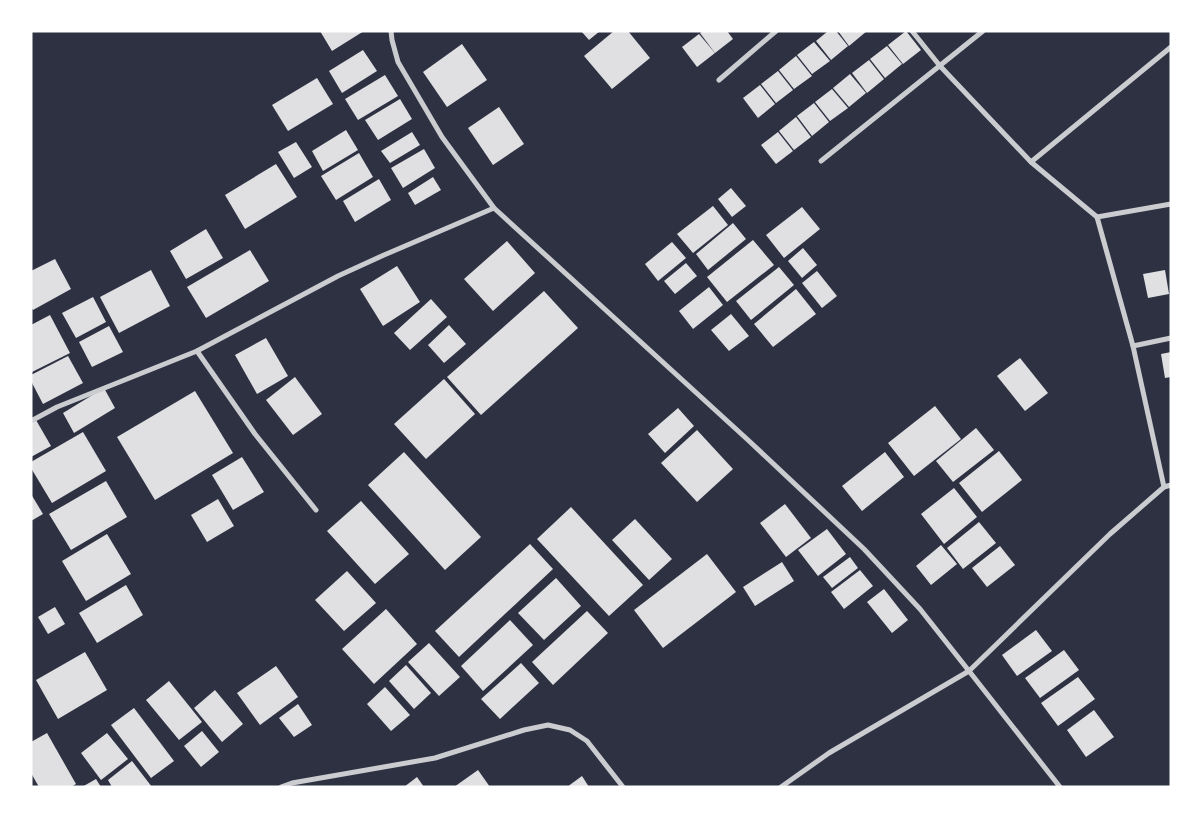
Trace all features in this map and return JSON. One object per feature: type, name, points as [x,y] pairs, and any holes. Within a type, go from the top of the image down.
[{"type":"street","points":[[391,31],[398,62],[442,137],[494,208],[748,440],[864,549],[920,609],[1060,787]]},
{"type":"street","points":[[718,80],[776,31]]},
{"type":"street","points":[[912,31],[940,66],[1031,162],[1097,217],[1133,346],[1164,487]]},
{"type":"street","points":[[821,161],[983,31]]},
{"type":"street","points":[[1031,162],[1171,47]]},
{"type":"street","points":[[1097,217],[1171,204]]},
{"type":"street","points":[[31,421],[57,407],[197,351],[338,276],[494,208]]},
{"type":"street","points":[[1133,346],[1171,338]]},
{"type":"street","points":[[197,351],[256,434],[316,510]]},
{"type":"street","points":[[781,787],[829,754],[968,671],[1110,534],[1164,487],[1171,485]]},
{"type":"street","points":[[281,787],[292,783],[435,758],[524,730],[548,725],[570,730],[587,741],[623,787]]},
{"type":"building","points":[[320,31],[364,31],[332,51]]},
{"type":"building","points":[[581,31],[600,31],[589,40]]},
{"type":"building","points":[[614,31],[628,31],[650,58],[612,89],[584,56]]},
{"type":"building","points":[[703,31],[727,31],[733,39],[715,53],[700,33]]},
{"type":"building","points":[[828,31],[836,31],[848,46],[831,60],[816,41]]},
{"type":"building","points":[[838,31],[867,31],[849,46]]},
{"type":"building","points":[[906,31],[921,50],[903,64],[888,45]]},
{"type":"building","points":[[699,34],[715,53],[697,67],[682,47]]},
{"type":"building","points":[[814,42],[830,61],[812,74],[797,55]]},
{"type":"building","points":[[462,44],[487,80],[447,107],[423,72]]},
{"type":"building","points":[[887,46],[902,64],[885,78],[870,59]]},
{"type":"building","points":[[363,50],[377,71],[342,93],[329,71]]},
{"type":"building","points":[[796,56],[812,76],[794,89],[779,70]]},
{"type":"building","points":[[869,60],[884,79],[867,93],[852,73]]},
{"type":"building","points":[[778,71],[793,90],[776,103],[761,84]]},
{"type":"building","points":[[850,74],[866,93],[849,107],[833,88]]},
{"type":"building","points":[[385,75],[398,96],[358,120],[345,99]]},
{"type":"building","points":[[317,78],[333,104],[288,131],[272,105]]},
{"type":"building","points":[[760,85],[775,104],[758,118],[743,98]]},
{"type":"building","points":[[832,89],[848,108],[830,121],[815,102]]},
{"type":"building","points":[[400,99],[412,119],[378,140],[365,120]]},
{"type":"building","points":[[814,103],[829,122],[812,136],[797,116]]},
{"type":"building","points":[[499,107],[524,144],[493,165],[468,128]]},
{"type":"building","points":[[796,117],[811,137],[794,150],[779,131]]},
{"type":"building","points":[[346,130],[358,150],[323,171],[312,151]]},
{"type":"building","points":[[412,132],[420,145],[390,163],[381,151]]},
{"type":"building","points":[[778,132],[793,151],[776,164],[761,145]]},
{"type":"building","points":[[296,142],[312,167],[294,178],[278,152]]},
{"type":"building","points":[[424,149],[435,168],[403,188],[391,168]]},
{"type":"building","points":[[359,153],[373,177],[336,200],[321,176]]},
{"type":"building","points":[[276,164],[297,197],[245,229],[225,195]]},
{"type":"building","points":[[433,177],[441,190],[415,205],[408,193]]},
{"type":"building","points":[[379,179],[391,200],[355,222],[343,201]]},
{"type":"building","points":[[731,188],[746,206],[732,217],[718,199]]},
{"type":"building","points":[[713,206],[728,225],[693,253],[677,234]]},
{"type":"building","points":[[802,207],[820,229],[784,258],[766,235]]},
{"type":"building","points":[[733,223],[746,239],[708,270],[696,254]]},
{"type":"building","points":[[206,229],[223,258],[186,279],[170,251]]},
{"type":"building","points":[[753,240],[774,265],[727,302],[707,277]]},
{"type":"building","points":[[507,241],[535,273],[493,311],[464,279]]},
{"type":"building","points":[[672,242],[686,258],[658,281],[645,264]]},
{"type":"building","points":[[803,248],[817,265],[802,278],[788,261]]},
{"type":"building","points":[[250,250],[269,281],[206,318],[187,287]]},
{"type":"building","points":[[55,259],[71,289],[33,310],[31,307],[31,271]]},
{"type":"building","points":[[686,263],[697,276],[675,294],[664,281]]},
{"type":"building","points":[[397,266],[420,302],[383,326],[360,289]]},
{"type":"building","points":[[779,267],[794,285],[751,320],[736,301]]},
{"type":"building","points":[[151,270],[170,306],[119,333],[100,297]]},
{"type":"building","points":[[1165,270],[1169,294],[1148,298],[1143,274]]},
{"type":"building","points":[[817,271],[837,296],[822,308],[802,283]]},
{"type":"building","points":[[709,287],[723,305],[693,329],[679,311]]},
{"type":"building","points":[[796,289],[816,314],[773,347],[754,324]]},
{"type":"building","points":[[544,291],[578,328],[481,415],[447,377]]},
{"type":"building","points":[[93,297],[106,322],[76,338],[62,313]]},
{"type":"building","points":[[431,299],[447,317],[410,350],[394,333]]},
{"type":"building","points":[[731,314],[749,336],[729,351],[711,330]]},
{"type":"building","points":[[50,315],[70,353],[32,372],[31,325]]},
{"type":"building","points":[[449,325],[466,344],[444,363],[428,345]]},
{"type":"building","points":[[109,326],[123,352],[92,367],[79,342]]},
{"type":"building","points":[[266,338],[288,376],[257,394],[235,355]]},
{"type":"building","points":[[1171,352],[1171,377],[1165,378],[1161,354]]},
{"type":"building","points":[[68,356],[83,383],[43,404],[31,381],[31,375]]},
{"type":"building","points":[[1020,358],[1048,393],[1025,411],[997,376]]},
{"type":"building","points":[[295,377],[322,414],[293,435],[266,400]]},
{"type":"building","points":[[444,379],[475,414],[426,459],[394,424]]},
{"type":"building","points":[[104,388],[115,408],[74,433],[63,413]]},
{"type":"building","points":[[195,391],[233,453],[155,500],[117,437]]},
{"type":"building","points":[[935,406],[961,439],[914,476],[888,443]]},
{"type":"building","points":[[678,408],[694,426],[665,453],[648,434]]},
{"type":"building","points":[[36,420],[51,446],[31,457],[31,423]]},
{"type":"building","points":[[976,428],[994,450],[953,482],[936,461]]},
{"type":"building","points":[[697,430],[733,469],[697,502],[661,463]]},
{"type":"building","points":[[83,432],[106,471],[52,503],[31,468],[31,462]]},
{"type":"building","points":[[999,451],[1022,480],[982,512],[959,483]]},
{"type":"building","points":[[404,452],[481,537],[445,570],[368,485]]},
{"type":"building","points":[[885,452],[904,477],[862,511],[842,486]]},
{"type":"building","points":[[242,457],[264,492],[233,510],[212,475]]},
{"type":"building","points":[[106,481],[127,517],[71,550],[49,514]]},
{"type":"building","points":[[954,488],[977,517],[944,544],[921,514]]},
{"type":"building","points":[[31,494],[43,514],[31,521]]},
{"type":"building","points":[[218,499],[234,526],[207,542],[191,515]]},
{"type":"building","points":[[361,501],[409,554],[375,584],[327,531]]},
{"type":"building","points":[[785,504],[811,538],[786,557],[760,523]]},
{"type":"building","points":[[571,507],[643,585],[609,616],[537,539]]},
{"type":"building","points":[[635,519],[672,559],[649,580],[612,540]]},
{"type":"building","points":[[979,522],[996,543],[963,569],[947,548]]},
{"type":"building","points":[[827,529],[846,554],[818,576],[798,550]]},
{"type":"building","points":[[107,534],[131,574],[86,601],[62,561]]},
{"type":"building","points":[[530,544],[553,569],[459,657],[435,631]]},
{"type":"building","points":[[941,545],[957,564],[931,585],[916,566]]},
{"type":"building","points":[[1000,546],[1015,565],[987,587],[972,568]]},
{"type":"building","points":[[707,554],[736,592],[663,648],[634,610]]},
{"type":"building","points":[[850,557],[858,568],[832,588],[823,577]]},
{"type":"building","points":[[782,562],[794,581],[755,606],[743,587]]},
{"type":"building","points":[[860,570],[873,586],[844,609],[831,592]]},
{"type":"building","points":[[347,571],[376,603],[344,631],[315,600]]},
{"type":"building","points":[[556,578],[581,606],[544,640],[518,613]]},
{"type":"building","points":[[126,585],[143,615],[97,643],[79,613]]},
{"type":"building","points":[[884,589],[908,620],[892,633],[867,602]]},
{"type":"building","points":[[55,607],[65,624],[48,634],[38,617]]},
{"type":"building","points":[[386,609],[417,644],[374,684],[342,649]]},
{"type":"building","points":[[587,611],[608,633],[553,685],[532,662]]},
{"type":"building","points":[[510,620],[533,645],[483,691],[461,666]]},
{"type":"building","points":[[1036,630],[1052,651],[1017,676],[1002,655]]},
{"type":"building","points":[[429,643],[460,677],[439,696],[408,662]]},
{"type":"building","points":[[1064,650],[1079,670],[1040,698],[1025,678]]},
{"type":"building","points":[[85,652],[107,690],[58,719],[36,680]]},
{"type":"building","points":[[521,663],[539,683],[500,719],[481,699]]},
{"type":"building","points":[[406,665],[431,693],[414,709],[389,681]]},
{"type":"building","points":[[276,666],[298,697],[260,725],[237,693]]},
{"type":"building","points":[[1078,677],[1095,699],[1058,726],[1041,703]]},
{"type":"building","points":[[169,681],[202,722],[179,740],[146,700]]},
{"type":"building","points":[[385,687],[410,715],[391,731],[367,704]]},
{"type":"building","points":[[215,690],[243,724],[222,742],[194,708]]},
{"type":"building","points":[[298,704],[312,725],[294,737],[279,718]]},
{"type":"building","points":[[134,708],[174,761],[151,778],[111,725]]},
{"type":"building","points":[[1094,710],[1114,737],[1086,757],[1067,730]]},
{"type":"building","points":[[202,731],[219,752],[201,767],[184,746]]},
{"type":"building","points":[[47,733],[76,784],[71,787],[39,787],[31,773],[31,742]]},
{"type":"building","points":[[107,733],[128,759],[101,780],[81,753]]},
{"type":"building","points":[[132,761],[152,787],[112,787],[108,780]]},
{"type":"building","points":[[478,770],[490,787],[454,787]]},
{"type":"building","points":[[582,776],[589,787],[567,787]]},
{"type":"building","points":[[417,777],[424,787],[404,787]]},
{"type":"building","points":[[96,779],[101,787],[82,787]]}]
